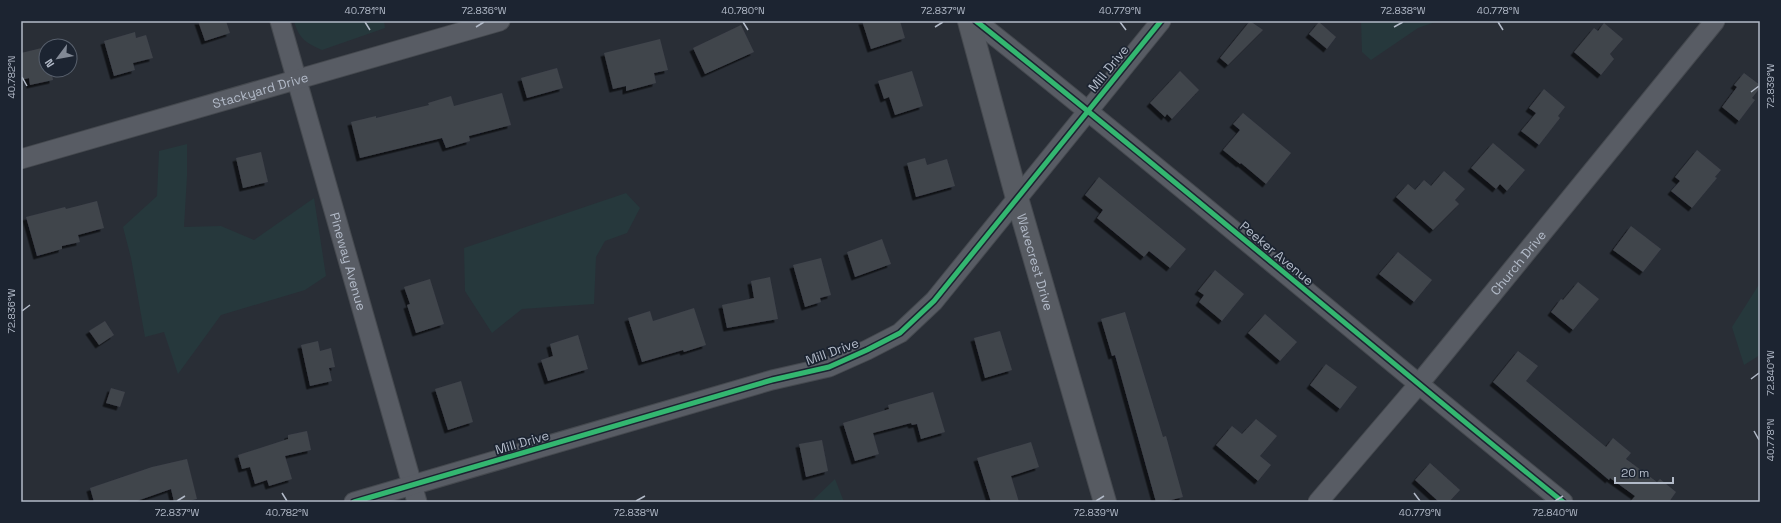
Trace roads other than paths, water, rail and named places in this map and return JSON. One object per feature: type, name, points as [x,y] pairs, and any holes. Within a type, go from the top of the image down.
[{"type":"street","name":"Pineway Avenue","points":[[280,21],[414,494]]},
{"type":"street","name":"Stackyard Drive","points":[[21,159],[500,21]]},
{"type":"street","name":"Wavecrest Drive","points":[[969,21],[1017,198],[1105,502]]},
{"type":"street","name":"Peeker Avenue","points":[[976,21],[1088,110],[1418,385],[1563,502]]},
{"type":"street","name":"Mill Drive","points":[[354,502],[414,494],[772,380],[829,367],[900,333],[934,301],[1161,21]]},
{"type":"street","name":"Church Drive","points":[[1318,502],[1418,385],[1715,21]]}]
